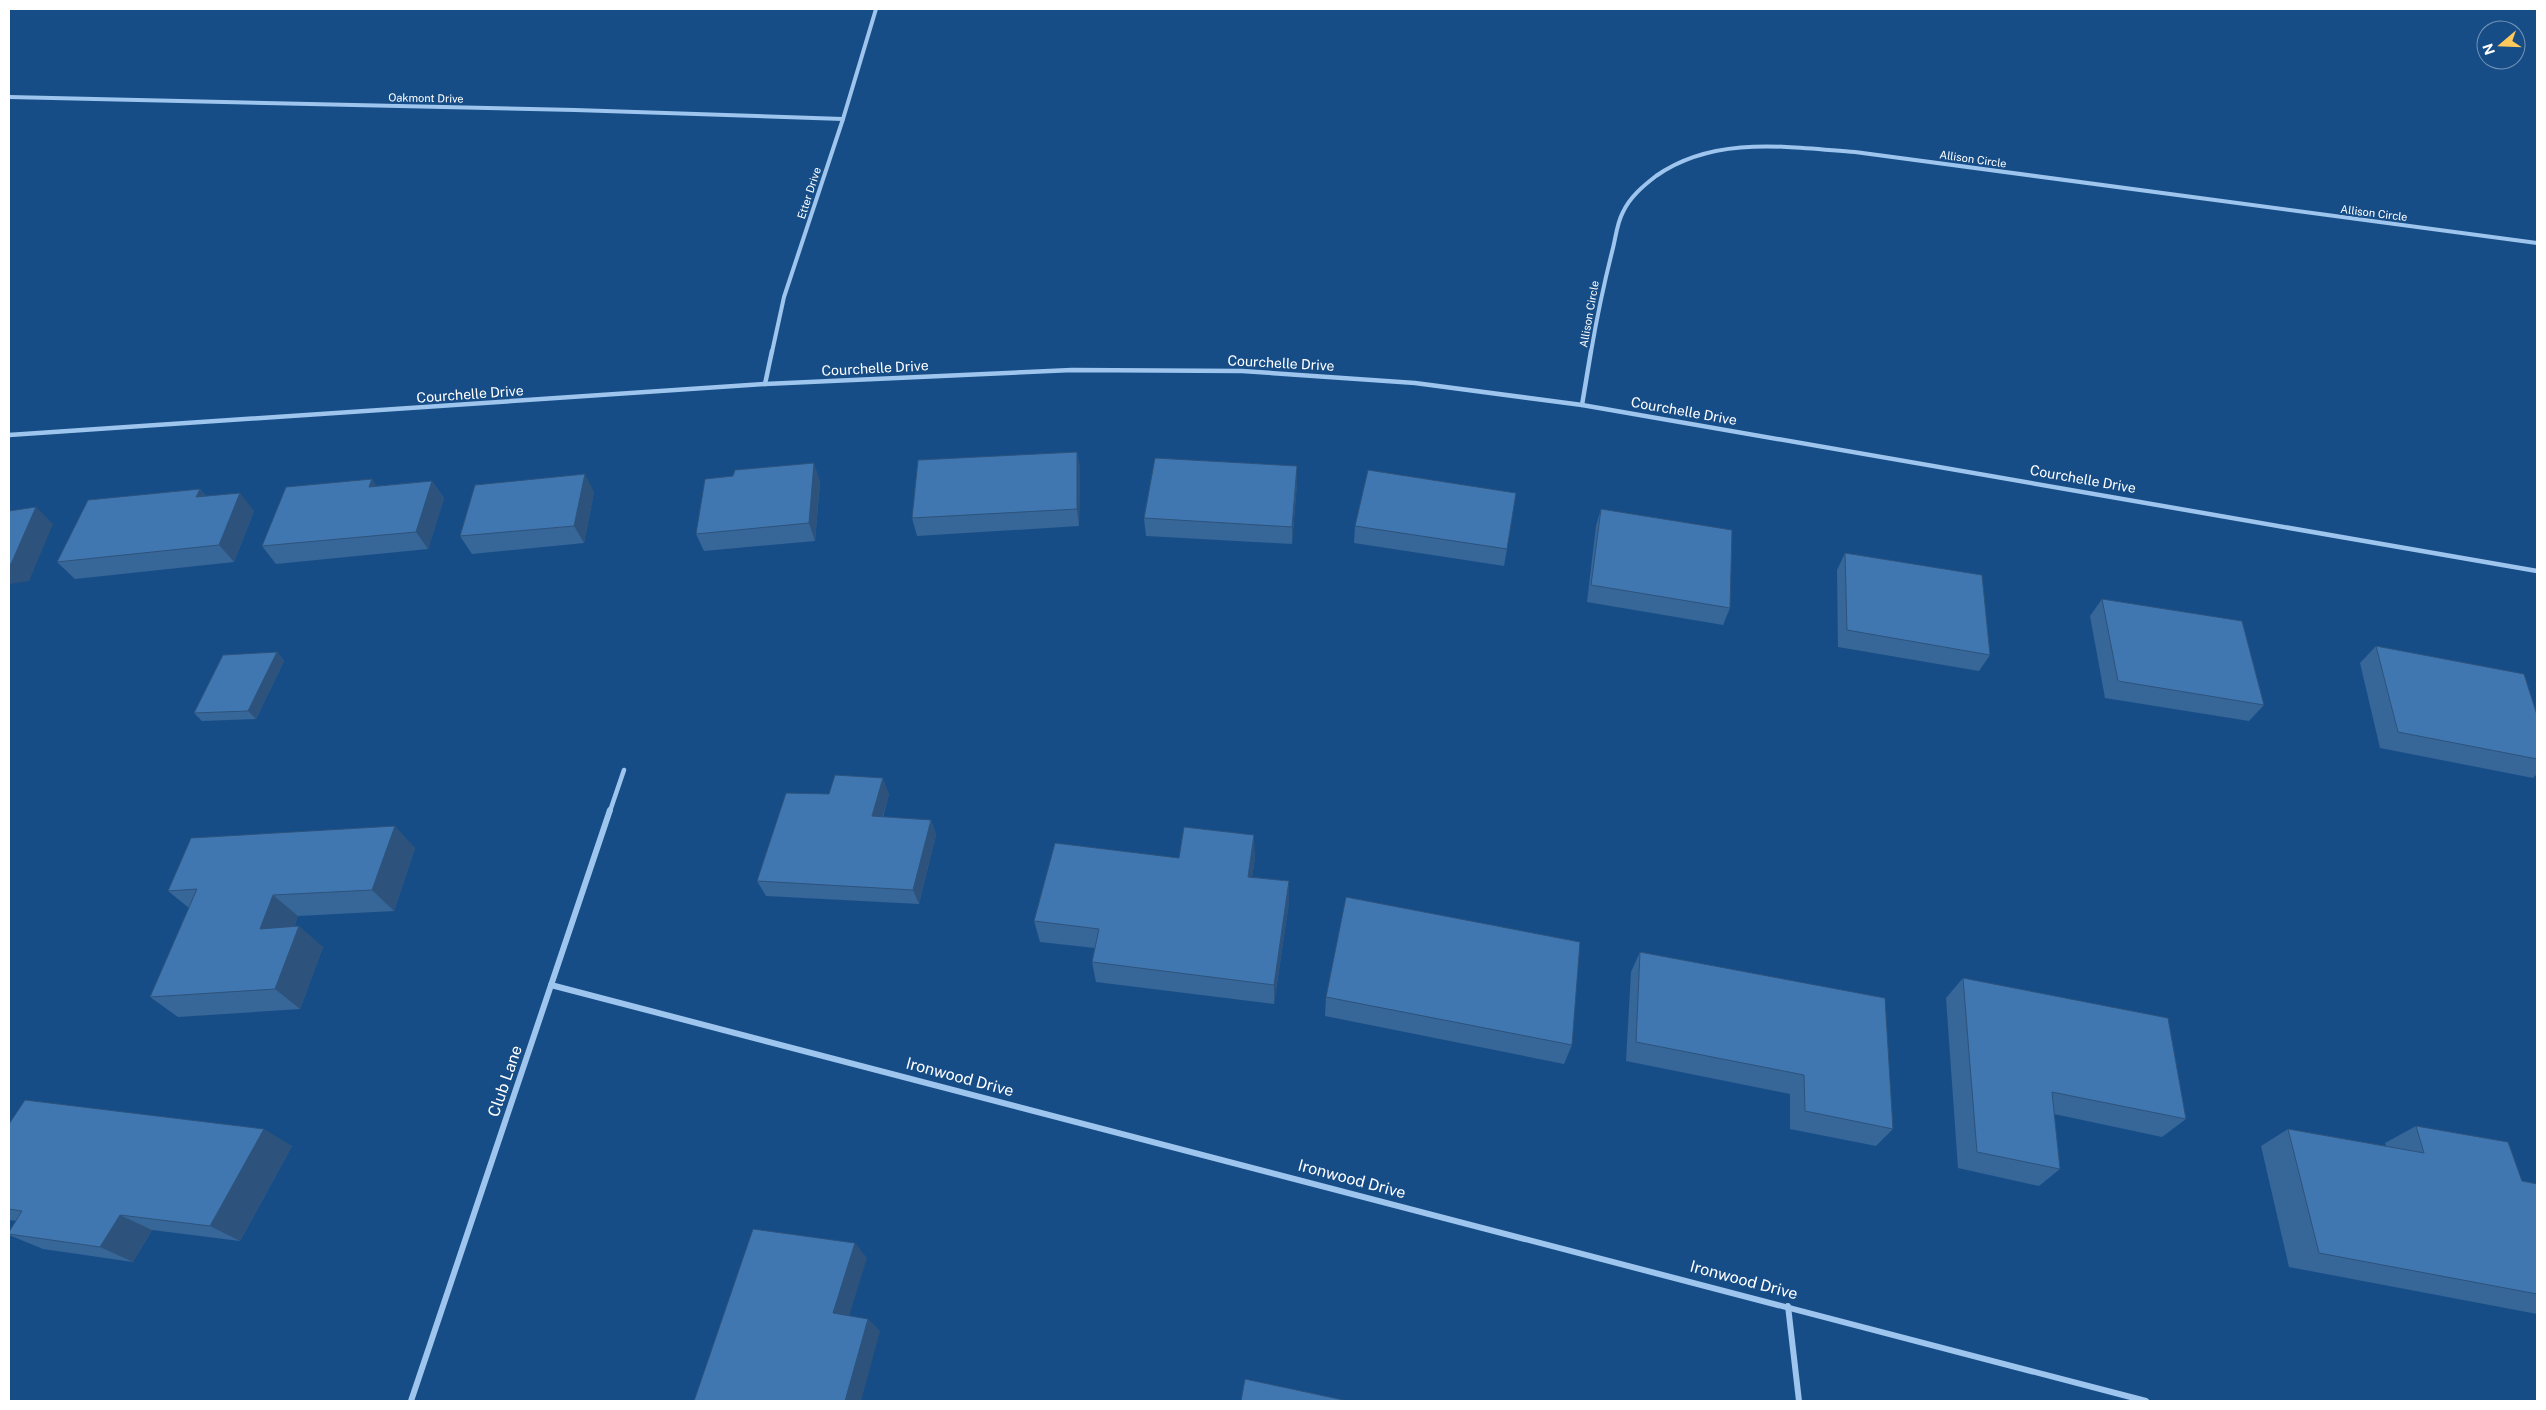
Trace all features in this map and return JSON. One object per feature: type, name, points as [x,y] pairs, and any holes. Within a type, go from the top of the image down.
[{"type":"street","name":"Etter Drive","points":[[766,384],[784,297],[843,120],[876,9]]},
{"type":"street","name":"Oakmont Drive","points":[[9,97],[575,110],[843,120]]},
{"type":"street","name":"Allison Circle","points":[[1582,405],[1602,286],[1623,212],[1637,191],[1656,175],[1678,161],[1706,152],[1739,147],[1776,146],[1854,152],[2537,243]]},
{"type":"street","name":"Courchelle Drive","points":[[9,435],[766,384],[1072,370],[1242,370],[1415,383],[1582,405],[2211,512],[2537,570]]},
{"type":"street","name":"Club Lane","points":[[411,1401],[624,770]]},
{"type":"street","name":"Ironwood Drive","points":[[551,985],[1788,1306],[2146,1401]]},
{"type":"street","points":[[1788,1306],[1799,1401]]},
{"type":"building","points":[[1077,452],[1077,509],[912,518],[918,460]]},
{"type":"building","points":[[1155,458],[1297,466],[1292,527],[1144,518]]},
{"type":"building","points":[[814,463],[809,523],[696,534],[705,479],[733,476],[735,470]]},
{"type":"building","points":[[1368,470],[1516,493],[1507,549],[1355,526]]},
{"type":"building","points":[[585,474],[574,526],[460,536],[475,485]]},
{"type":"building","points":[[372,479],[369,487],[432,481],[416,532],[262,546],[286,487]]},
{"type":"building","points":[[200,489],[196,497],[240,493],[219,545],[57,562],[88,500]]},
{"type":"building","points":[[36,507],[11,564],[9,564],[9,511]]},
{"type":"building","points":[[1601,509],[1732,530],[1730,608],[1591,585]]},
{"type":"building","points":[[1845,553],[1982,575],[1990,655],[1847,630]]},
{"type":"building","points":[[2102,599],[2242,621],[2264,705],[2118,681]]},
{"type":"building","points":[[2376,646],[2524,674],[2537,715],[2537,759],[2398,732]]},
{"type":"building","points":[[277,652],[248,711],[194,713],[223,655]]},
{"type":"building","points":[[835,775],[883,778],[872,816],[931,820],[913,890],[757,881],[786,793],[829,794]]},
{"type":"building","points":[[395,826],[372,890],[273,895],[260,929],[299,926],[275,989],[150,997],[197,889],[168,891],[191,838]]},
{"type":"building","points":[[1184,827],[1254,835],[1248,877],[1289,881],[1274,985],[1092,962],[1099,929],[1034,921],[1055,843],[1179,858]]},
{"type":"building","points":[[1346,897],[1580,942],[1572,1045],[1326,997]]},
{"type":"building","points":[[1640,952],[1885,998],[1893,1129],[1805,1111],[1804,1075],[1636,1042]]},
{"type":"building","points":[[1963,978],[2168,1018],[2186,1119],[2052,1092],[2060,1169],[1977,1152]]},
{"type":"building","points":[[25,1100],[264,1129],[210,1226],[120,1215],[100,1247],[9,1234],[22,1211],[9,1209],[9,1124]]},
{"type":"building","points":[[2416,1126],[2508,1142],[2522,1181],[2537,1184],[2537,1294],[2319,1253],[2288,1129],[2424,1153]]},
{"type":"building","points":[[753,1229],[855,1243],[833,1313],[868,1319],[845,1401],[694,1401]]},
{"type":"building","points":[[1245,1379],[1348,1401],[1241,1401]]}]
